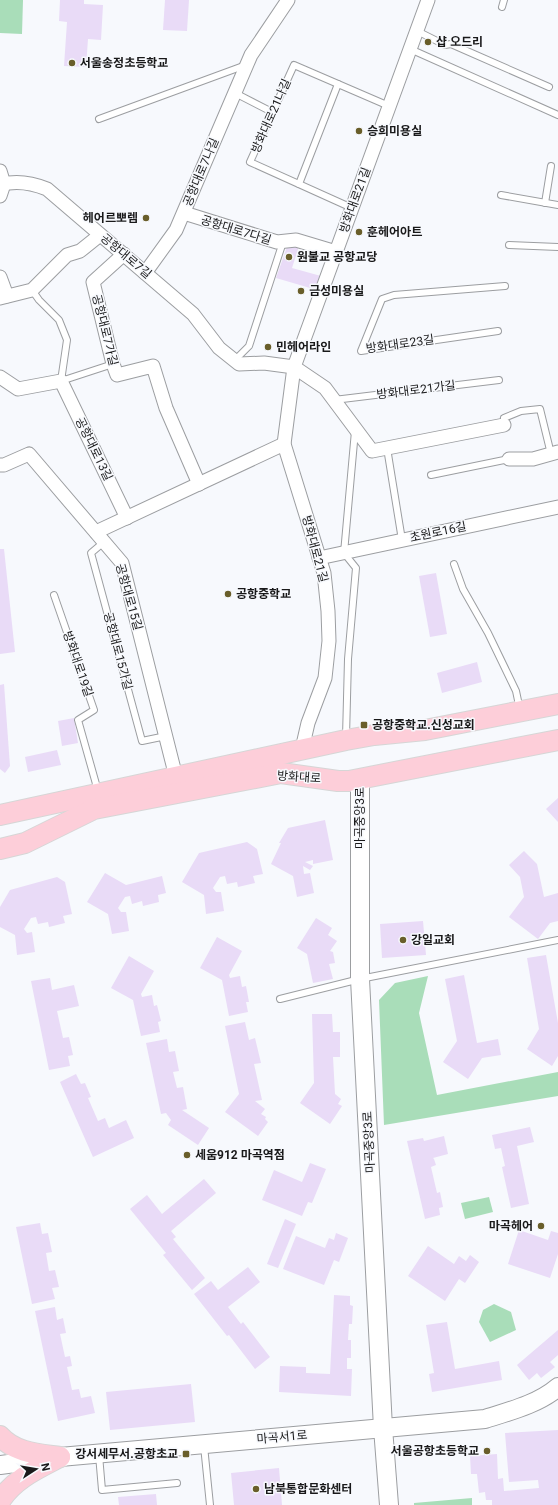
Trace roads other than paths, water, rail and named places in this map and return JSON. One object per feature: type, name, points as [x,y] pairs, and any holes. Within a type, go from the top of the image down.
[{"type":"main road","name":"방화대로","points":[[2,813],[99,794],[346,740],[374,735],[425,730],[558,704]]},
{"type":"main road","name":"방화대로","points":[[0,849],[25,843],[94,809],[281,773],[338,781],[349,781],[558,740]]},
{"type":"main road","points":[[0,1436],[13,1447],[26,1452],[60,1457]]},
{"type":"main road","points":[[0,1501],[6,1491],[22,1477],[60,1457]]},
{"type":"street","name":"공항대로7나길","points":[[145,273],[176,230],[251,55],[288,0]]},
{"type":"street","name":"방화대로21길","points":[[302,749],[308,723],[325,678],[329,641],[328,611],[324,573],[284,444],[294,367],[428,0]]},
{"type":"street","points":[[0,170],[1,188]]},
{"type":"street","name":"공항대로7길","points":[[1,188],[9,182],[34,184],[48,189],[193,314],[219,348],[239,364],[264,363],[294,367]]},
{"type":"street","name":"공항대로7다길","points":[[184,213],[277,242],[296,240],[336,252]]},
{"type":"street","points":[[0,276],[3,297],[32,290],[67,255],[80,251],[100,235]]},
{"type":"street","name":"공항대로7가길","points":[[124,254],[93,282],[113,364],[117,376],[153,366],[166,408],[199,484]]},
{"type":"street","points":[[294,367],[325,388],[372,451],[504,421]]},
{"type":"street","points":[[0,377],[18,389],[61,381]]},
{"type":"street","name":"공항대로13길","points":[[61,381],[127,518]]},
{"type":"street","points":[[100,537],[127,518],[284,444]]},
{"type":"street","points":[[509,459],[533,460],[554,453]]},
{"type":"street","name":"공항대로15길","points":[[0,465],[4,465],[29,454],[122,563],[176,777]]},
{"type":"street","name":"초원로16길","points":[[319,558],[558,506]]},
{"type":"street","name":"마곡중앙3로","points":[[360,779],[360,979],[383,1428],[389,1505]]},
{"type":"street","name":"마곡서1로","points":[[0,1464],[60,1457],[485,1419],[529,1404],[551,1393],[558,1387]]},
{"type":"lane","points":[[502,7],[504,0]]},
{"type":"lane","points":[[417,31],[445,45],[451,44],[549,87]]},
{"type":"lane","points":[[410,49],[558,115]]},
{"type":"lane","points":[[99,120],[126,108],[247,65]]},
{"type":"lane","name":"방화대로21나길","points":[[352,208],[250,162],[294,65],[389,106]]},
{"type":"lane","points":[[299,184],[338,84]]},
{"type":"lane","points":[[235,93],[272,112]]},
{"type":"lane","points":[[545,203],[551,166]]},
{"type":"lane","points":[[501,195],[558,206]]},
{"type":"lane","points":[[235,360],[249,346],[283,242]]},
{"type":"lane","points":[[509,245],[558,247]]},
{"type":"lane","name":"방화대로23길","points":[[498,331],[361,350],[382,299],[394,295],[505,286]]},
{"type":"lane","points":[[32,290],[39,300],[59,320],[67,340],[61,381],[113,364]]},
{"type":"lane","name":"방화대로21가길","points":[[334,400],[499,380]]},
{"type":"lane","points":[[504,421],[521,411],[540,410],[554,453]]},
{"type":"lane","points":[[346,740],[348,659],[356,568],[344,553],[355,428]]},
{"type":"lane","points":[[387,448],[402,540]]},
{"type":"lane","points":[[431,475],[509,459]]},
{"type":"lane","name":"공항대로15가길","points":[[100,537],[91,554],[142,742],[166,736]]},
{"type":"lane","points":[[454,564],[463,589],[488,633],[516,691],[520,711]]},
{"type":"lane","name":"방화대로19길","points":[[54,595],[94,710],[78,720],[99,794]]},
{"type":"lane","points":[[280,1000],[360,979],[558,940]]},
{"type":"lane","points":[[204,1444],[210,1505]]},
{"type":"lane","points":[[99,1454],[102,1490],[177,1483]]},
{"type":"place","name":"샵 오드리","points":[[428,42]]},
{"type":"place","name":"서울송정초등학교","points":[[72,63]]},
{"type":"place","name":"승희미용실","points":[[359,131]]},
{"type":"place","name":"헤어르뽀렘","points":[[146,218]]},
{"type":"place","name":"훈헤어아트","points":[[359,232]]},
{"type":"place","name":"원불교 공항교당","points":[[289,257]]},
{"type":"place","name":"금성미용실","points":[[301,291]]},
{"type":"place","name":"민헤어라인","points":[[268,347]]},
{"type":"place","name":"공항중학교","points":[[228,594]]},
{"type":"place","name":"공항중학교.신성교회","points":[[364,725]]},
{"type":"place","name":"강일교회","points":[[403,940]]},
{"type":"place","name":"세움912 마곡역점","points":[[187,1155]]},
{"type":"place","name":"마곡헤어","points":[[541,1226]]},
{"type":"place","name":"서울공항초등학교","points":[[487,1451]]},
{"type":"place","name":"강서세무서.공항초교","points":[[186,1454]]},
{"type":"place","name":"남북통합문화센터","points":[[256,1489]]}]
